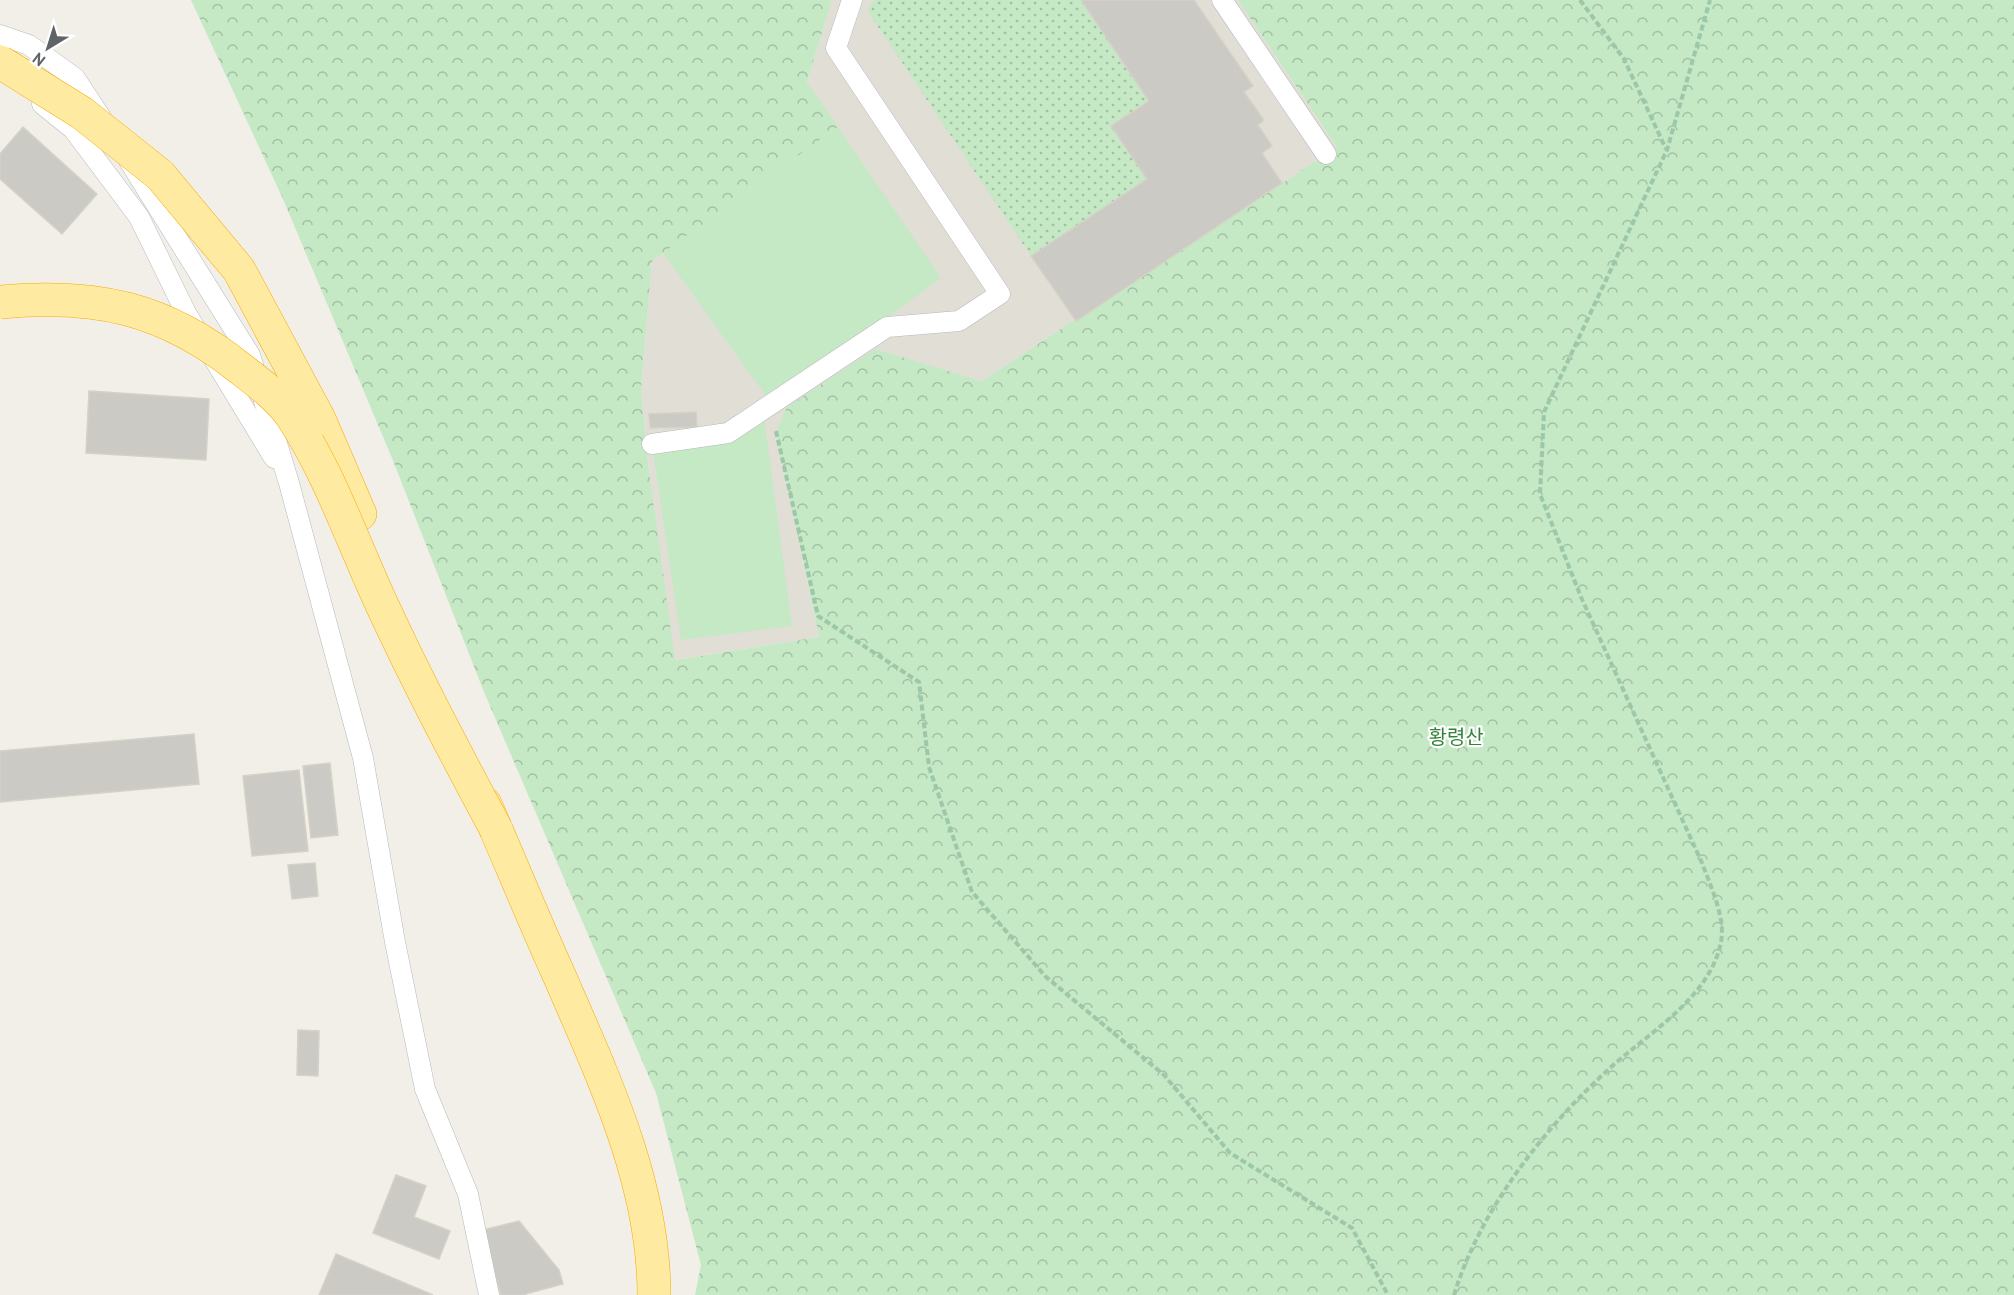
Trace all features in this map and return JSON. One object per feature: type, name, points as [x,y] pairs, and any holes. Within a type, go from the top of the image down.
[{"type":"highway","points":[[0,62],[82,113],[160,175],[239,270],[319,419],[601,1071],[640,1179],[654,1268],[654,1295]]},
{"type":"highway","points":[[0,302],[46,297],[95,302],[141,312],[177,325],[218,351],[254,379],[289,413],[314,453],[417,681],[496,829]]},
{"type":"lane","points":[[652,444],[728,433],[886,327],[959,321],[1000,294],[836,48],[852,0]]},
{"type":"lane","points":[[1222,0],[1326,154]]},
{"type":"lane","points":[[0,35],[29,45],[75,78],[170,225],[250,356],[289,483],[363,758],[394,942],[425,1089],[468,1194],[489,1295]]},
{"type":"lane","points":[[0,75],[19,85],[73,129],[139,218],[186,314],[289,483]]},
{"type":"path","points":[[1580,0],[1624,59],[1667,150]]},
{"type":"path","points":[[1454,1295],[1499,1196],[1561,1118],[1609,1069],[1675,1014],[1705,980],[1722,941],[1718,906],[1702,863],[1581,597],[1540,494],[1544,412],[1667,150],[1710,0]]},
{"type":"path","points":[[770,405],[818,616],[919,682],[929,767],[972,892],[1046,977],[1164,1075],[1230,1153],[1352,1228],[1388,1295]]},
{"type":"shaded area","points":[[832,0],[1238,0],[1337,147],[982,381],[875,350],[776,433],[819,637],[674,660],[648,463],[641,389],[652,261],[837,127],[807,82]]},
{"type":"green space","name":"황령산","points":[[191,0],[832,0],[807,82],[838,127],[652,261],[641,389],[648,463],[675,660],[819,637],[776,433],[787,407],[875,349],[982,381],[1337,147],[1238,0],[2014,0],[2014,1295],[695,1295],[701,1265],[656,1093],[484,692],[392,458],[283,199]]},
{"type":"green space","points":[[875,0],[1081,0],[1149,101],[1111,126],[1147,179],[1031,256],[867,10]]},
{"type":"green space","points":[[838,127],[941,278],[771,403],[663,253]]},
{"type":"green space","points":[[763,410],[792,626],[681,640],[652,444],[728,433]]},
{"type":"building","points":[[1081,0],[1194,0],[1253,86],[1244,92],[1264,120],[1258,125],[1272,146],[1262,153],[1282,183],[1076,321],[1031,256],[1147,179],[1111,126],[1149,101]]},
{"type":"building","points":[[23,127],[97,194],[62,234],[0,179],[0,154]]},
{"type":"building","points":[[89,391],[209,399],[206,460],[86,453]]},
{"type":"building","points":[[696,412],[697,427],[650,428],[649,414]]},
{"type":"building","points":[[194,734],[199,784],[0,802],[0,751]]},
{"type":"building","points":[[330,763],[338,835],[311,838],[303,766]]},
{"type":"building","points":[[299,770],[308,851],[252,856],[243,776]]},
{"type":"building","points":[[315,863],[318,896],[292,899],[288,865]]},
{"type":"building","points":[[298,1030],[319,1031],[318,1076],[297,1075]]},
{"type":"building","points":[[396,1175],[426,1186],[414,1217],[450,1231],[439,1259],[373,1233]]},
{"type":"building","points":[[519,1221],[559,1270],[563,1284],[522,1295],[501,1295],[483,1230]]},
{"type":"building","points":[[336,1254],[433,1295],[319,1295]]}]
